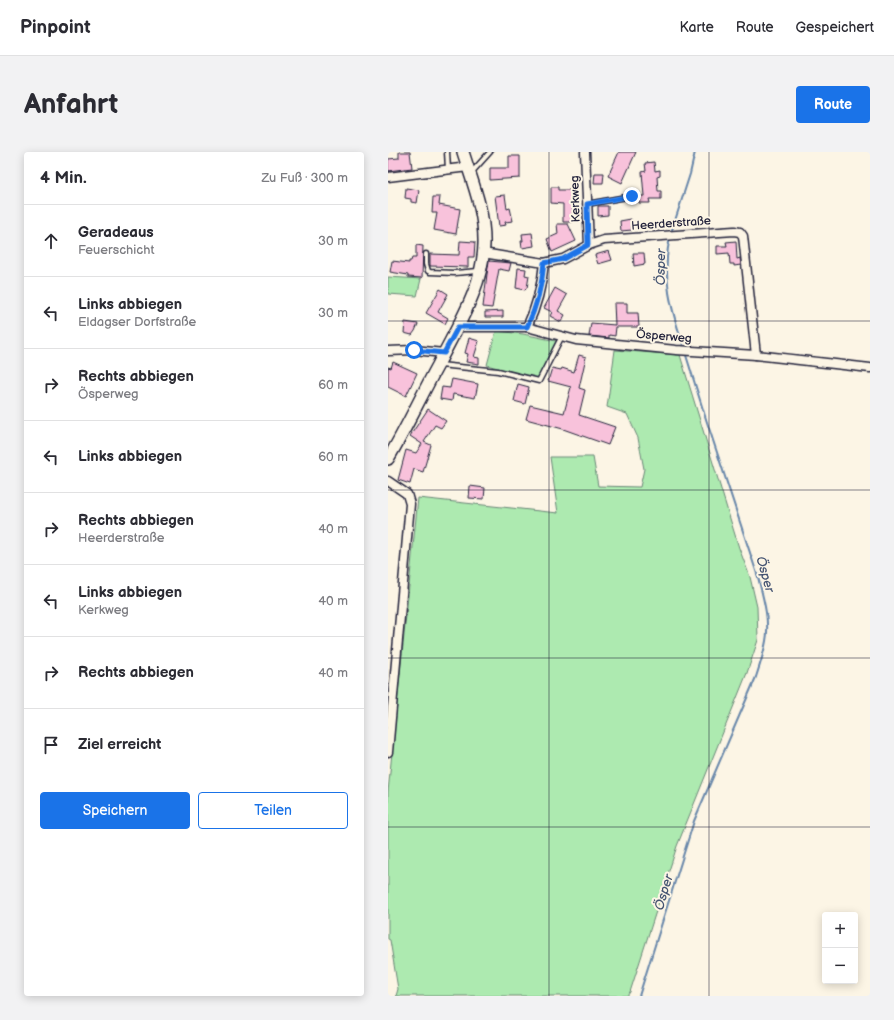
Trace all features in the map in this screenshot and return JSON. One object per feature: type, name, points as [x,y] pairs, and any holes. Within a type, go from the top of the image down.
[{"type":"street","points":[[388,459],[458,327],[474,292],[481,271],[484,253],[482,217],[463,152]]},
{"type":"street","name":"Kerkweg","points":[[585,152],[588,245]]},
{"type":"street","points":[[388,177],[448,170],[469,171]]},
{"type":"street","name":"Heerderstraße","points":[[484,253],[544,263],[563,259],[588,245],[604,240],[680,234],[740,232],[743,236],[756,355]]},
{"type":"street","points":[[527,327],[534,314],[542,284],[544,263]]},
{"type":"street","name":"Ösperweg","points":[[458,327],[527,327],[576,340],[688,351],[756,355],[870,368]]},
{"type":"street","points":[[388,351],[414,350],[444,353]]},
{"type":"street","points":[[388,481],[407,494],[410,504],[388,752]]},
{"type":"lane","points":[[447,152],[448,170]]},
{"type":"lane","points":[[469,171],[490,152]]},
{"type":"lane","points":[[587,204],[632,196]]},
{"type":"lane","points":[[426,254],[426,267],[430,272],[455,273],[481,271]]},
{"type":"lane","points":[[437,365],[498,371],[539,381],[562,336]]},
{"type":"green space","points":[[388,277],[421,279],[417,296],[388,294]]},
{"type":"green space","points":[[496,331],[523,334],[556,341],[537,379],[487,365]]},
{"type":"green space","points":[[615,350],[680,355],[739,548],[750,577],[757,607],[758,640],[747,673],[677,846],[630,992],[627,996],[396,996],[398,989],[390,940],[388,939],[388,792],[418,498],[558,513],[550,457],[593,457],[598,486],[640,487],[644,469],[638,438],[627,414],[607,407]]},
{"type":"building","points":[[399,152],[410,152],[412,168],[388,171],[388,159],[399,158]]},
{"type":"building","points":[[619,152],[636,152],[622,183],[608,176]]},
{"type":"building","points":[[509,156],[520,156],[520,178],[490,180],[490,168],[509,168]]},
{"type":"building","points":[[654,162],[655,171],[660,170],[660,176],[657,177],[658,191],[661,191],[661,199],[649,199],[650,203],[639,203],[639,196],[644,196],[642,172],[646,171],[645,163]]},
{"type":"building","points":[[595,173],[604,173],[603,183],[594,183]]},
{"type":"building","points":[[551,187],[558,187],[558,190],[572,190],[573,222],[563,222],[563,204],[551,203]]},
{"type":"building","points":[[406,188],[419,190],[417,203],[411,202],[411,199],[405,198]]},
{"type":"building","points":[[505,195],[507,209],[510,208],[513,221],[505,222],[506,225],[499,226],[495,196]]},
{"type":"building","points":[[433,197],[440,197],[439,205],[460,209],[456,234],[434,230],[437,213],[432,213]]},
{"type":"building","points":[[598,206],[608,206],[608,215],[598,216]]},
{"type":"building","points":[[631,219],[632,230],[621,231],[620,221]]},
{"type":"building","points":[[557,224],[568,224],[576,241],[552,252],[547,239],[558,234]]},
{"type":"building","points":[[532,233],[534,246],[522,248],[522,234]]},
{"type":"building","points":[[460,241],[475,242],[474,257],[468,257],[468,267],[430,266],[430,254],[459,255]]},
{"type":"building","points":[[736,241],[737,259],[740,258],[741,265],[734,266],[734,264],[730,264],[729,253],[717,254],[717,246],[727,246],[726,242]]},
{"type":"building","points":[[416,245],[423,246],[422,278],[408,277],[408,275],[390,272],[392,261],[409,263],[412,258],[416,258]]},
{"type":"building","points":[[609,251],[612,260],[598,264],[595,255]]},
{"type":"building","points":[[633,253],[644,253],[645,264],[634,266]]},
{"type":"building","points":[[489,261],[511,263],[509,271],[499,269],[492,308],[483,307]]},
{"type":"building","points":[[518,268],[526,269],[525,275],[529,276],[527,288],[525,290],[516,288]]},
{"type":"building","points":[[555,288],[567,295],[558,311],[565,315],[561,322],[550,316],[552,312],[544,308]]},
{"type":"building","points":[[440,289],[448,294],[438,312],[448,318],[445,324],[426,313]]},
{"type":"building","points":[[614,303],[627,303],[627,313],[638,313],[639,327],[616,327],[615,336],[609,335],[609,338],[589,336],[591,323],[615,325]]},
{"type":"building","points":[[503,311],[503,317],[485,317],[485,312]]},
{"type":"building","points":[[405,322],[418,324],[412,335],[404,333]]},
{"type":"building","points":[[469,338],[479,341],[474,357],[479,358],[479,364],[466,362],[468,354],[465,353]]},
{"type":"building","points":[[579,355],[586,357],[579,388],[585,390],[579,415],[615,427],[608,445],[563,429],[526,419],[530,405],[564,413],[571,387],[548,381],[552,368],[561,370],[562,368],[574,372]]},
{"type":"building","points":[[393,362],[417,373],[406,396],[388,387],[388,367],[391,368]]},
{"type":"building","points":[[452,379],[478,384],[475,398],[453,394],[452,401],[440,399],[442,387],[450,388]]},
{"type":"building","points":[[518,384],[529,387],[525,404],[514,401]]},
{"type":"building","points":[[428,409],[446,421],[441,428],[435,425],[424,442],[431,445],[423,472],[414,469],[410,484],[398,480],[406,450],[416,453],[422,444],[410,436]]},
{"type":"building","points":[[470,486],[485,488],[484,499],[469,498]]},
{"type":"waterway","name":"Ösper","points":[[671,233],[690,174],[695,152]]},
{"type":"waterway","name":"Ösper","points":[[670,237],[667,279],[675,321],[684,348]]},
{"type":"waterway","name":"Ösper","points":[[639,996],[694,821],[756,677],[764,650],[767,633],[765,609],[758,577],[685,352]]},
{"type":"route","points":[[414,350],[444,353],[458,327],[527,327],[534,314],[542,284],[544,263],[563,259],[588,245],[587,204],[632,196]]}]
